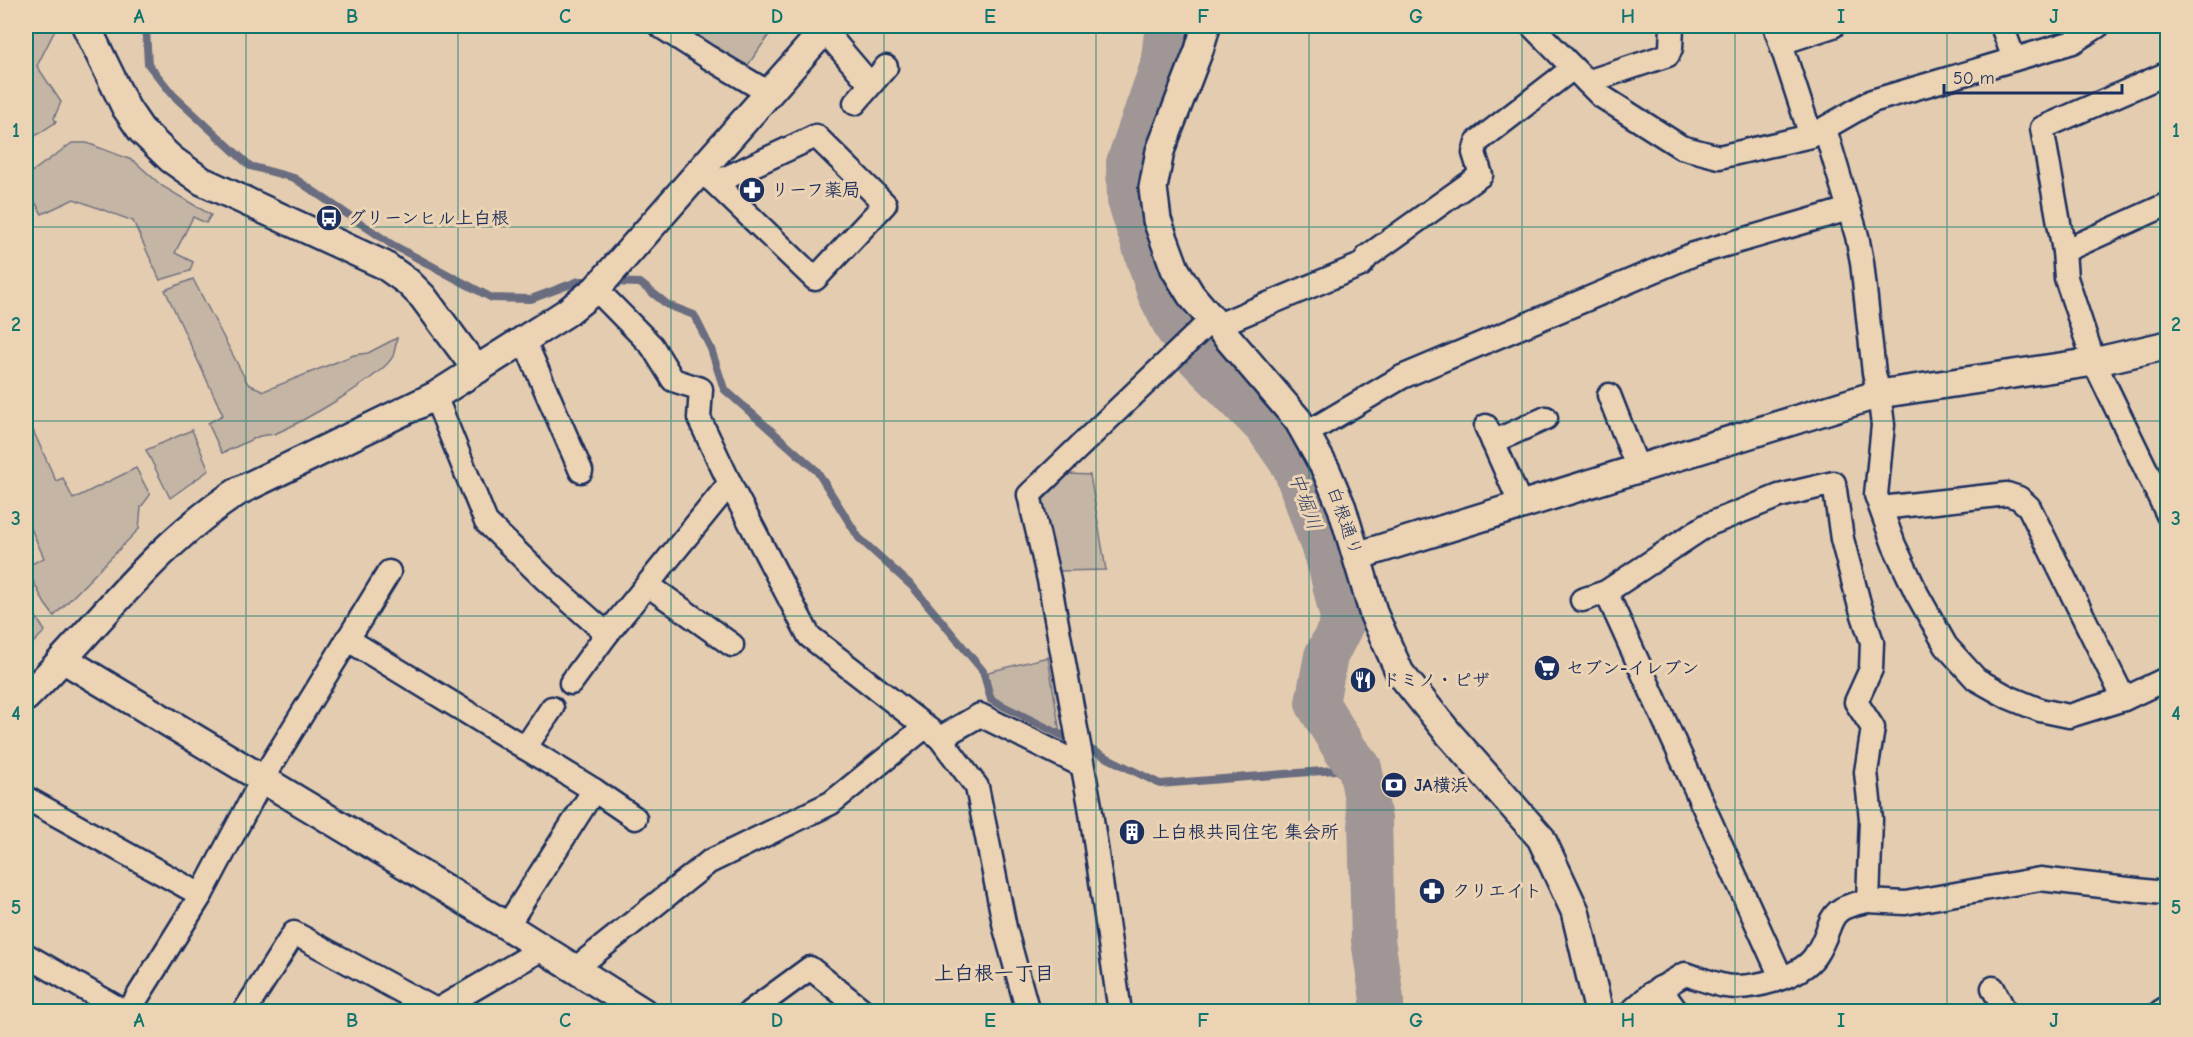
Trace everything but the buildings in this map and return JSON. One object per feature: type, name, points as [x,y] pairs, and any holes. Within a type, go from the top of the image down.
[{"type":"street","points":[[86,26],[126,108],[141,130],[171,159],[202,181],[384,265],[400,276],[423,297],[477,370]]},
{"type":"street","points":[[660,26],[769,93]]},
{"type":"street","name":"白根通り","points":[[1206,26],[1160,151],[1153,188],[1157,220],[1175,269],[1191,295],[1307,433],[1330,479],[1357,556],[1374,615],[1400,673],[1450,735],[1541,838],[1575,910],[1599,1011]]},
{"type":"street","points":[[1532,26],[1601,96],[1681,147],[1719,157],[1818,133],[1872,101],[2073,42],[2098,26]]},
{"type":"street","points":[[1120,1011],[1090,806],[1049,580],[1029,495],[1214,323],[1362,265],[1368,256],[1481,175],[1474,153],[1477,142],[1580,75],[1668,55],[1671,48],[1672,26]]},
{"type":"street","points":[[1833,26],[1778,34],[1849,209],[1857,236],[1874,373],[1880,394],[1883,425],[1876,495],[1894,545],[1917,594],[1946,646],[1976,678],[2008,697],[2040,710],[2069,716],[2124,699],[2168,678]]},
{"type":"street","points":[[2002,26],[2014,59]]},
{"type":"street","points":[[26,697],[181,533],[214,506],[239,491],[435,396],[566,313],[596,289],[708,177],[769,93],[826,28],[870,84]]},
{"type":"street","points":[[855,103],[886,67]]},
{"type":"street","points":[[2168,73],[2042,128],[2064,251],[2066,278],[2094,362],[2168,515]]},
{"type":"street","points":[[816,136],[885,204],[815,279],[708,177],[816,136]]},
{"type":"street","points":[[2064,251],[2168,204]]},
{"type":"street","points":[[1307,433],[1402,377],[1694,254],[1849,209]]},
{"type":"street","points":[[596,289],[652,346],[673,380],[701,389],[699,418],[809,636],[933,732],[977,787],[1005,927],[1028,1011]]},
{"type":"street","points":[[524,340],[581,471]]},
{"type":"street","points":[[1357,556],[1880,394],[2094,362],[2168,345]]},
{"type":"street","points":[[1609,395],[1638,469]]},
{"type":"street","points":[[435,396],[486,522],[546,580],[607,634]]},
{"type":"street","points":[[1521,506],[1490,434],[1546,418]]},
{"type":"street","points":[[571,683],[607,634],[730,483]]},
{"type":"street","points":[[1582,600],[1606,592],[1707,525],[1779,496],[1834,483],[1842,539],[1872,642],[1870,669],[1856,702],[1873,728],[1866,772],[1870,819],[1868,901]]},
{"type":"street","points":[[1881,508],[2007,494],[2019,498],[2029,507],[2124,699]]},
{"type":"street","points":[[26,956],[126,1011],[201,895],[263,778],[389,572]]},
{"type":"street","points":[[648,585],[732,645]]},
{"type":"street","points":[[1606,592],[1781,977]]},
{"type":"street","points":[[347,639],[594,790],[635,818]]},
{"type":"street","points":[[63,659],[507,926],[643,1011]]},
{"type":"street","points":[[525,748],[552,708]]},
{"type":"street","points":[[576,968],[709,862],[831,803],[933,732],[980,715],[1081,765]]},
{"type":"street","points":[[507,926],[594,790]]},
{"type":"street","points":[[26,798],[201,895]]},
{"type":"street","points":[[1631,1011],[1660,988],[1684,974],[1726,986],[1753,986],[1799,970],[1813,959],[1823,942],[1835,912],[1848,904],[1868,901],[1905,903],[2040,879],[2166,898]]},
{"type":"street","points":[[244,1011],[294,933],[435,1011],[542,949]]},
{"type":"street","points":[[750,1011],[810,968],[866,1011]]},
{"type":"street","points":[[1660,988],[1677,1011]]},
{"type":"street","points":[[1993,988],[2005,1011]]},
{"type":"street","points":[[2160,1011],[2168,1007]]},
{"type":"shaded area","points":[[26,26],[52,26],[55,30],[37,66],[61,102],[54,118],[56,122],[26,142]]},
{"type":"shaded area","points":[[668,26],[775,26],[748,65],[710,53]]},
{"type":"shaded area","points":[[72,143],[87,143],[134,161],[162,186],[211,215],[206,223],[193,217],[175,253],[193,262],[190,271],[160,280],[133,221],[74,199],[42,214],[26,187],[26,176]]},
{"type":"shaded area","points":[[193,279],[248,384],[264,391],[354,355],[368,353],[397,338],[393,356],[374,376],[319,411],[274,434],[260,436],[222,453],[208,423],[223,415],[165,290]]},
{"type":"shaded area","points":[[26,415],[56,481],[63,478],[73,499],[136,468],[150,495],[141,507],[139,529],[54,616],[45,604],[27,569],[29,565],[44,558],[26,517]]},
{"type":"shaded area","points":[[192,430],[209,470],[170,498],[146,450]]},
{"type":"shaded area","points":[[1069,474],[1090,475],[1106,570],[1059,571],[1042,501]]},
{"type":"shaded area","points":[[26,602],[45,631],[26,650]]},
{"type":"shaded area","points":[[1048,657],[1060,733],[991,696],[988,672]]},
{"type":"waterway","points":[[144,26],[148,64],[173,95],[250,166],[294,178],[391,244],[492,298],[531,299],[579,281],[593,281]]},
{"type":"waterway","name":"中堀川","points":[[1167,26],[1162,66],[1128,163],[1129,200],[1159,293],[1176,327],[1195,354],[1267,427],[1294,466],[1330,567],[1343,622],[1326,656],[1317,703],[1346,751],[1360,768],[1370,819],[1373,940],[1382,1012]]},
{"type":"waterway","points":[[611,282],[640,283],[668,305],[694,315],[711,349],[724,389],[817,471],[859,538],[913,587],[983,671],[991,700],[1160,784],[1360,768]]},
{"type":"place","name":"リーフ薬局","points":[[752,190]]},
{"type":"place","name":"グリーンヒル上白根","points":[[329,218]]},
{"type":"place","name":"セブン-イレブン","points":[[1547,668]]},
{"type":"place","name":"ドミノ・ピザ","points":[[1363,680]]},
{"type":"place","name":"JA横浜","points":[[1394,785]]},
{"type":"place","name":"上白根共同住宅 集会所","points":[[1132,832]]},
{"type":"place","name":"クリエイト","points":[[1432,891]]},
{"type":"district","name":"上白根一丁目","points":[[994,973]]}]
